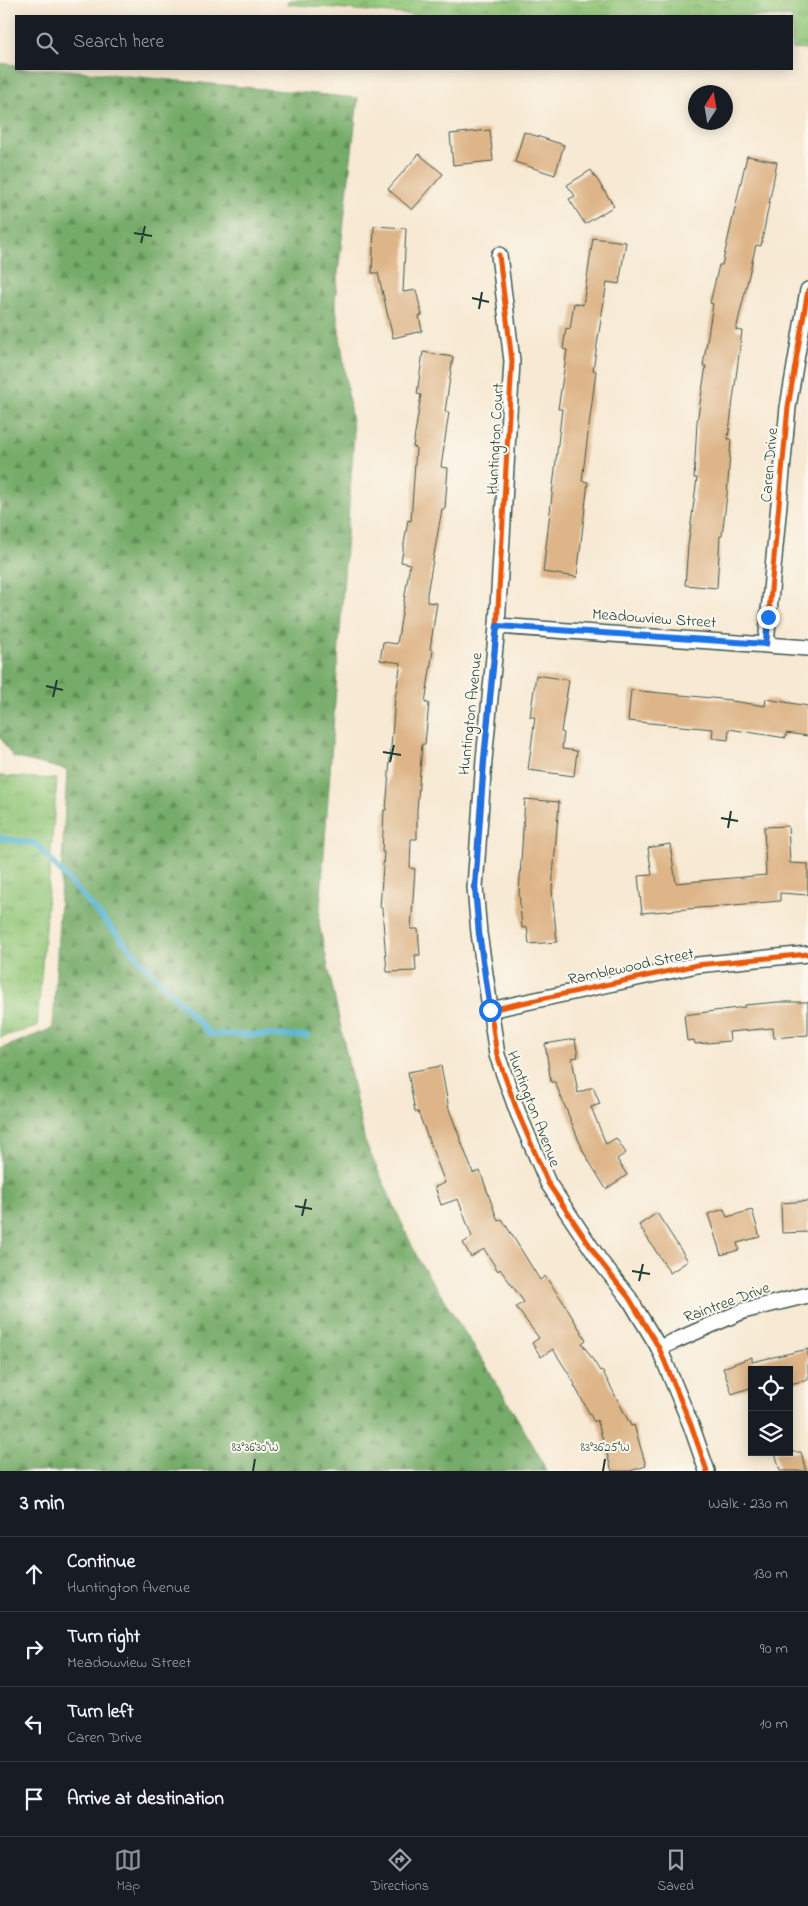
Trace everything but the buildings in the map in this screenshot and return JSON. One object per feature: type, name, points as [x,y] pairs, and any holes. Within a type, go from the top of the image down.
[{"type":"street","name":"Huntington Court","points":[[497,626],[512,362],[499,256]]},
{"type":"street","name":"Caren Drive","points":[[766,644],[788,407],[808,290]]},
{"type":"street","name":"Meadowview Street","points":[[497,626],[808,648]]},
{"type":"street","name":"Huntington Avenue","points":[[497,626],[484,760],[475,887],[479,933],[497,1055],[518,1113],[548,1183],[600,1261],[630,1298],[659,1348],[691,1425],[707,1471]]},
{"type":"street","name":"Ramblewood Street","points":[[490,1010],[697,965],[808,954]]},
{"type":"street","name":"Raintree Drive","points":[[659,1348],[743,1311],[808,1295]]},
{"type":"green space","points":[[289,0],[808,0],[808,50],[793,49],[793,15],[414,15],[288,4]]},
{"type":"green space","points":[[0,63],[15,65],[15,70],[67,70],[358,98],[335,300],[354,437],[319,924],[365,1142],[419,1261],[487,1367],[540,1457],[546,1471],[0,1471],[0,1049],[53,1028],[67,770],[13,757],[0,737]]},
{"type":"green space","points":[[0,776],[57,779],[37,1027],[0,1037]]},
{"type":"waterway","points":[[0,838],[36,844],[141,961],[210,1034],[307,1036]]},
{"type":"cycle path","points":[[499,255],[512,361],[497,626],[484,760],[475,887],[479,933],[497,1055],[518,1113],[548,1183],[600,1261],[629,1298],[659,1348],[691,1425],[707,1471]]},
{"type":"cycle path","points":[[766,644],[788,407],[808,290]]},
{"type":"cycle path","points":[[490,1010],[697,965],[808,954]]},
{"type":"route","points":[[490,1010],[479,933],[475,887],[484,760],[497,626],[766,644],[768,617]]}]
